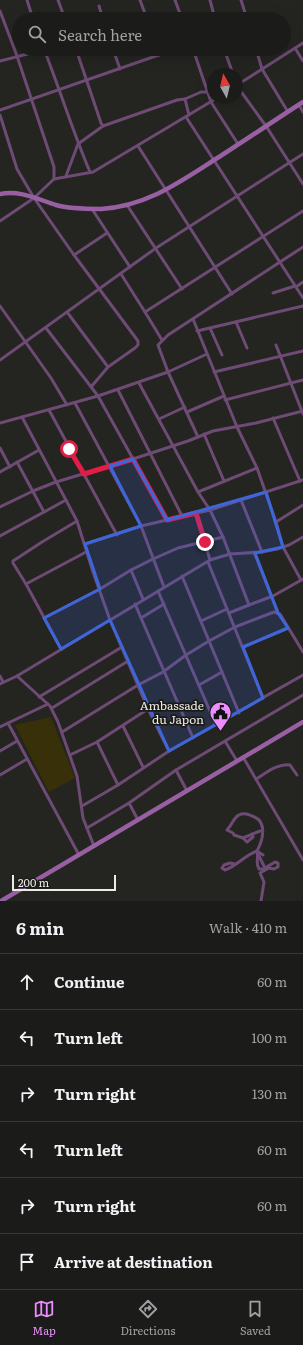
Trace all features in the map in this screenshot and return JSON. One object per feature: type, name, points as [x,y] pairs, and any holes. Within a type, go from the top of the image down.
[{"type":"street","points":[[27,0],[31,12]]},
{"type":"street","points":[[58,0],[62,12]]},
{"type":"street","points":[[140,0],[144,12]]},
{"type":"street","points":[[175,0],[179,12]]},
{"type":"street","points":[[210,0],[213,12]]},
{"type":"street","points":[[241,0],[245,12]]},
{"type":"street","points":[[99,6],[101,12]]},
{"type":"street","points":[[0,11],[12,43]]},
{"type":"street","points":[[291,51],[303,43]]},
{"type":"street","points":[[295,48],[303,61]]},
{"type":"street","points":[[0,61],[17,56],[54,166],[54,179]]},
{"type":"street","points":[[48,56],[78,144],[90,172]]},
{"type":"street","points":[[78,56],[103,126]]},
{"type":"street","points":[[115,56],[120,69]]},
{"type":"street","points":[[0,110],[156,56]]},
{"type":"street","points":[[195,56],[207,89]]},
{"type":"street","points":[[227,56],[231,68]]},
{"type":"street","points":[[258,56],[262,69],[288,112]]},
{"type":"street","points":[[243,82],[282,56]]},
{"type":"street","points":[[66,176],[78,144],[103,126],[177,100],[185,99],[201,92],[207,92]]},
{"type":"street","points":[[243,94],[266,126],[303,184]]},
{"type":"street","points":[[185,99],[189,115]]},
{"type":"street","points":[[0,215],[1,220],[34,198],[54,179],[98,169],[208,104]]},
{"type":"street","points":[[212,104],[238,144]]},
{"type":"street","points":[[0,194],[13,192],[64,206],[92,209],[114,208],[127,205],[150,198],[166,190],[301,104],[303,112]]},
{"type":"street","points":[[0,115],[16,169],[34,198],[74,255],[138,341],[136,348],[108,367],[91,387]]},
{"type":"street","points":[[186,117],[303,298]]},
{"type":"street","points":[[138,146],[232,294]]},
{"type":"street","points":[[0,360],[156,248],[303,154]]},
{"type":"street","points":[[127,205],[182,289]]},
{"type":"street","points":[[92,209],[130,267]]},
{"type":"street","points":[[145,312],[303,211]]},
{"type":"street","points":[[74,255],[107,233]]},
{"type":"street","points":[[198,437],[168,372],[158,345],[168,335],[303,247]]},
{"type":"street","points":[[121,274],[162,340]]},
{"type":"street","points":[[273,293],[303,282]]},
{"type":"street","points":[[0,306],[51,378],[67,405]]},
{"type":"street","points":[[197,331],[303,306]]},
{"type":"street","points":[[67,312],[108,367]]},
{"type":"street","points":[[192,319],[237,427],[257,468],[283,547],[302,579],[273,596],[229,613]]},
{"type":"street","points":[[236,322],[247,348]]},
{"type":"street","points":[[46,328],[98,396],[167,520]]},
{"type":"street","points":[[210,328],[222,355]]},
{"type":"street","points":[[0,507],[56,482],[150,454],[198,437],[213,430],[237,427],[303,412],[276,345]]},
{"type":"street","points":[[214,372],[303,351]]},
{"type":"street","points":[[0,423],[75,403],[139,383],[168,372],[207,354]]},
{"type":"street","points":[[226,400],[303,380]]},
{"type":"street","points":[[139,383],[198,492],[210,510],[230,554],[249,605]]},
{"type":"street","points":[[118,390],[182,516]]},
{"type":"street","points":[[187,412],[224,396]]},
{"type":"street","points":[[75,403],[141,526],[164,587]]},
{"type":"street","points":[[159,419],[184,407]]},
{"type":"street","points":[[49,410],[117,535]]},
{"type":"street","points":[[22,417],[77,521],[85,544],[86,552],[110,620],[148,710],[169,751]]},
{"type":"street","points":[[85,544],[117,535],[141,526],[210,510],[302,480],[274,418]]},
{"type":"street","points":[[204,434],[224,481]]},
{"type":"street","points":[[0,448],[10,466]]},
{"type":"street","points":[[0,472],[39,450]]},
{"type":"street","points":[[18,462],[44,512]]},
{"type":"street","points":[[198,492],[257,468]]},
{"type":"street","points":[[0,536],[66,500]]},
{"type":"street","points":[[241,500],[262,552]]},
{"type":"street","points":[[276,522],[303,505]]},
{"type":"street","points":[[196,513],[209,561],[263,698]]},
{"type":"street","points":[[61,650],[26,584],[13,565],[14,561],[77,521]]},
{"type":"street","points":[[44,618],[153,559],[178,548],[222,537]]},
{"type":"street","points":[[0,676],[1,683],[17,676],[209,561],[230,554],[262,552],[283,547],[303,537]]},
{"type":"street","points":[[26,584],[86,552]]},
{"type":"street","points":[[254,552],[273,596],[278,613],[303,652]]},
{"type":"street","points":[[131,570],[144,599]]},
{"type":"street","points":[[182,576],[239,713]]},
{"type":"street","points":[[158,591],[216,725]]},
{"type":"street","points":[[135,604],[192,738]]},
{"type":"street","points":[[141,618],[164,604]]},
{"type":"street","points":[[201,621],[227,609]]},
{"type":"street","points":[[62,732],[138,685],[163,672],[186,655],[209,641],[235,627],[274,612],[278,613]]},
{"type":"street","points":[[243,647],[288,628]]},
{"type":"street","points":[[39,696],[122,647]]},
{"type":"street","points":[[52,708],[128,662]]},
{"type":"street","points":[[199,685],[222,672]]},
{"type":"street","points":[[82,806],[118,785],[169,751],[239,713],[303,675]]},
{"type":"street","points":[[17,676],[52,708],[78,776],[82,816],[94,846]]},
{"type":"street","points":[[87,828],[129,803],[176,770],[303,695]]},
{"type":"street","points":[[0,727],[48,704]]},
{"type":"street","points":[[70,755],[97,742],[148,710]]},
{"type":"street","points":[[1,901],[303,722]]},
{"type":"street","points":[[8,723],[26,759],[79,855]]},
{"type":"street","points":[[123,726],[143,767]]},
{"type":"street","points":[[0,751],[17,741]]},
{"type":"street","points":[[225,741],[237,761]]},
{"type":"street","points":[[97,742],[118,785]]},
{"type":"street","points":[[243,757],[303,859]]},
{"type":"street","points":[[0,775],[26,759]]},
{"type":"street","points":[[256,779],[279,766],[285,765],[290,765],[297,775]]},
{"type":"street","points":[[176,770],[187,791]]},
{"type":"street","points":[[129,803],[138,820]]},
{"type":"street","points":[[252,834],[253,837],[247,842],[243,838],[234,835],[228,830],[235,818],[239,815],[250,815],[255,817],[262,825],[264,831],[257,852],[258,856],[256,864],[258,869],[265,868],[275,862],[278,864],[278,867],[274,869],[269,868],[260,873],[264,882],[261,901]]},
{"type":"street","points":[[243,838],[260,831]]},
{"type":"street","points":[[257,852],[265,868]]},
{"type":"street","points":[[235,864],[250,854],[257,852],[263,855]]},
{"type":"highlighted area","points":[[133,459],[167,520],[266,492],[283,547],[255,553],[278,613],[288,628],[243,647],[263,698],[169,751],[110,620],[61,649],[44,618],[100,589],[85,544],[141,526],[110,466]]},
{"type":"shaded area","points":[[51,717],[75,778],[49,792],[15,725]]},
{"type":"place","name":"Ambassade du Japon","points":[[220,732]]},
{"type":"route","points":[[69,449],[84,474],[133,459],[167,520],[196,513],[205,542]]}]
